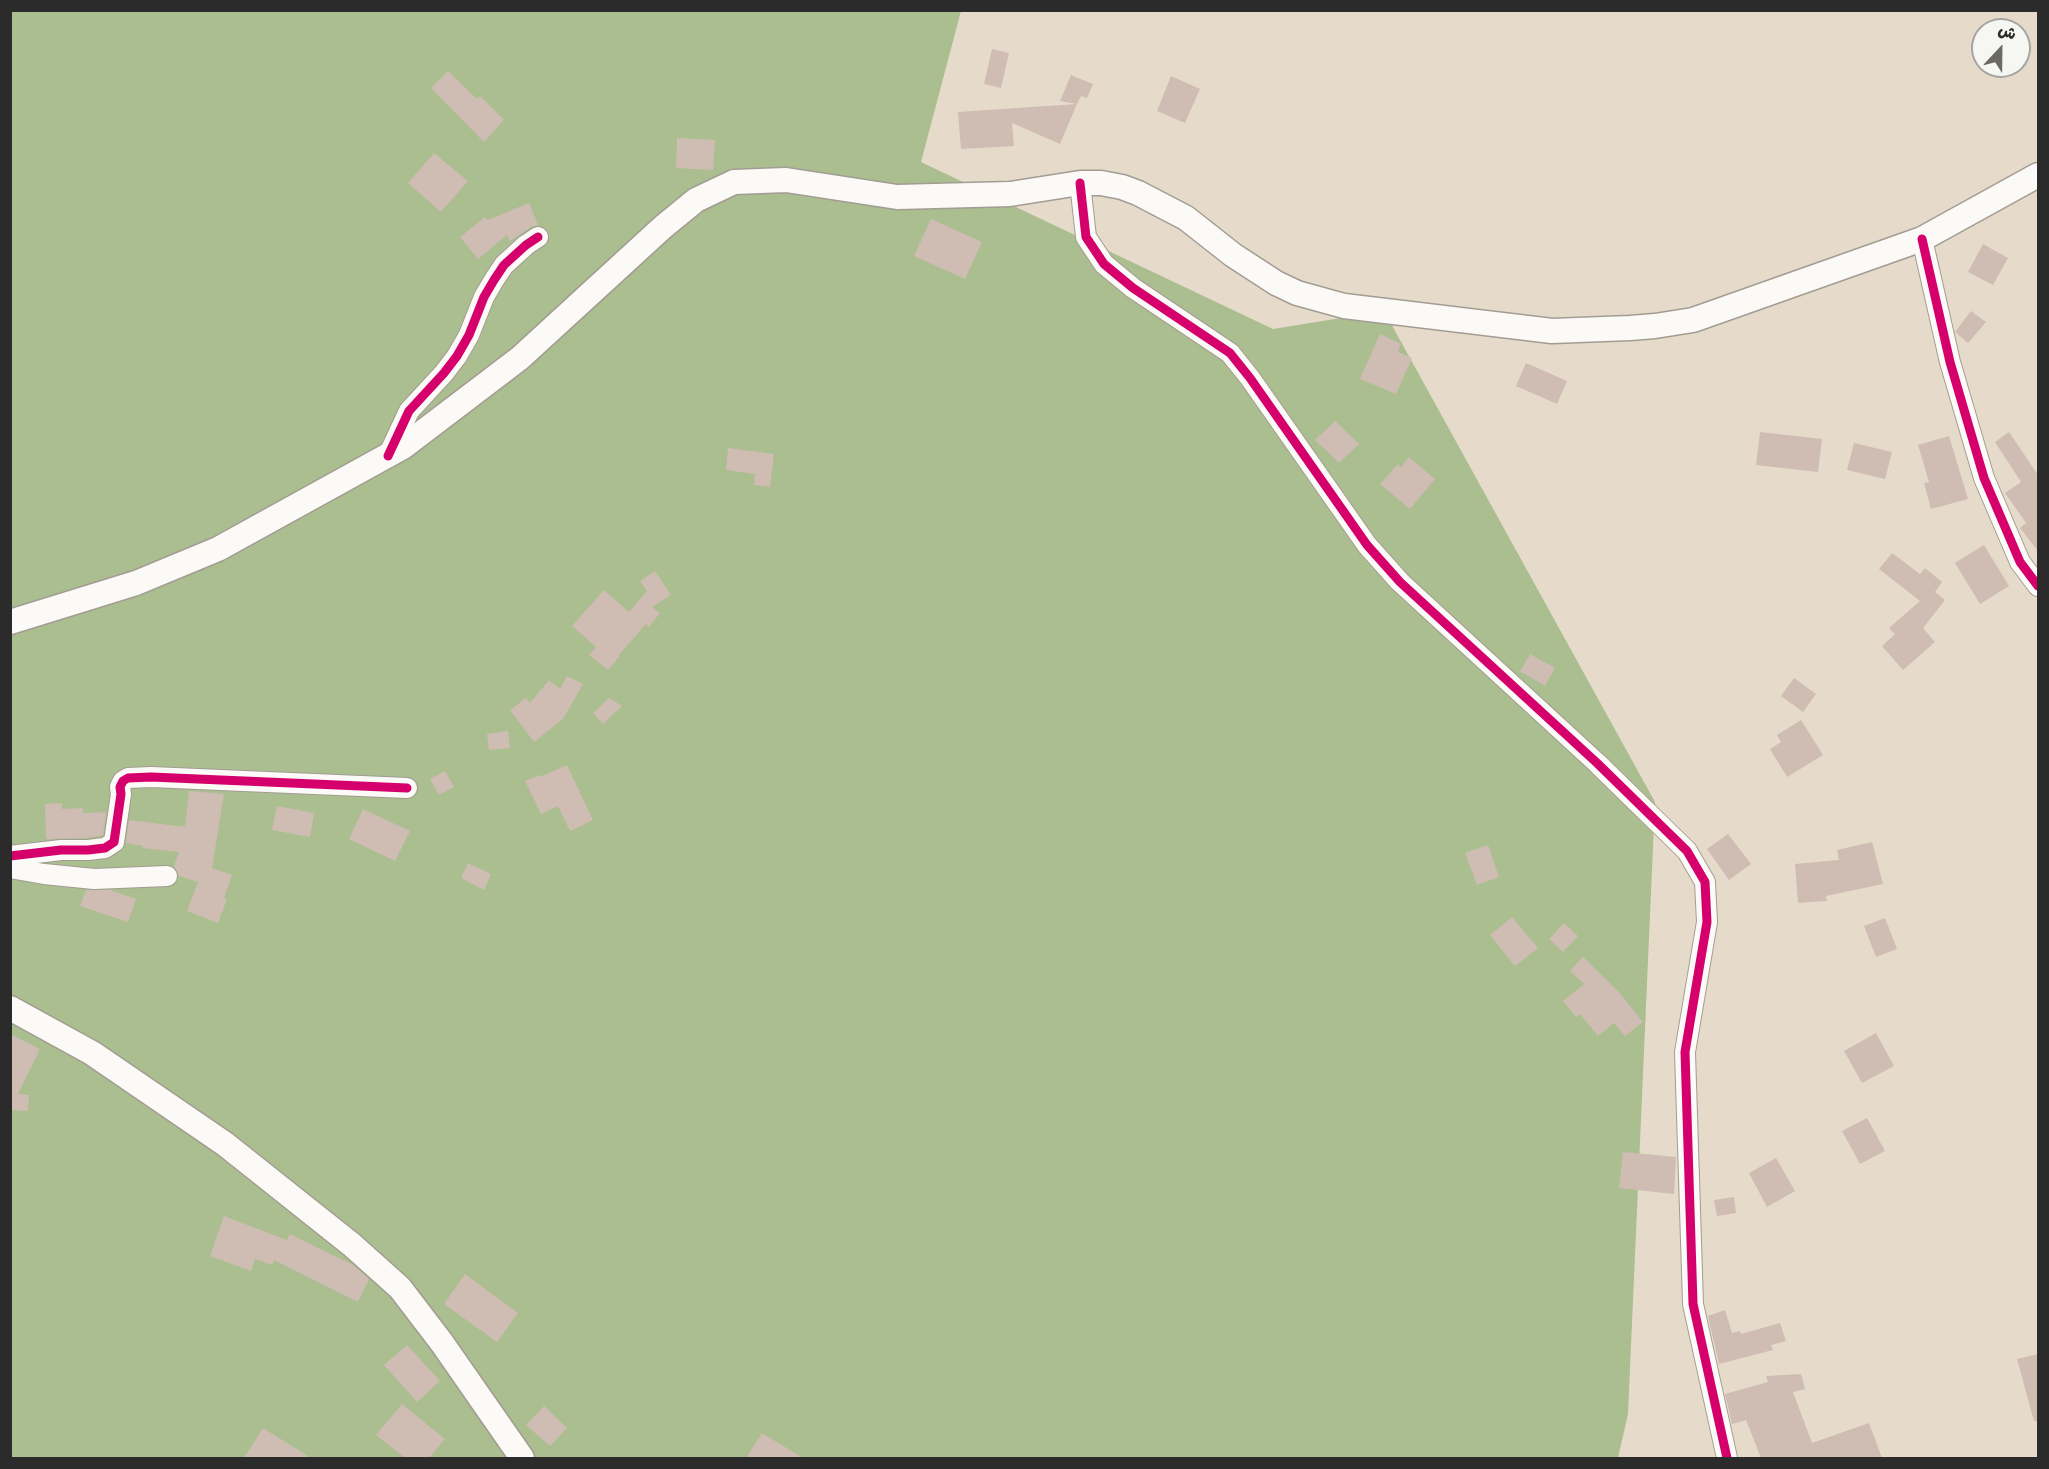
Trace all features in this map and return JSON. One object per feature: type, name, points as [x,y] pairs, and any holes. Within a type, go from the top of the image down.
[{"type":"main road","points":[[10,622],[136,583],[218,549],[403,447],[520,358],[663,227],[696,200],[717,188],[734,182],[786,180],[897,196],[1011,194],[1080,183],[1101,183],[1122,187],[1186,218],[1233,255],[1276,284],[1297,293],[1344,306],[1552,331],[1630,328],[1693,320],[1922,239],[2038,176]]},
{"type":"main road","points":[[10,1008],[92,1053],[225,1144],[352,1245],[400,1288],[442,1343],[522,1458]]},
{"type":"street","points":[[1080,183],[1086,237],[1104,264],[1134,288],[1230,353],[1367,545],[1400,582],[1597,763],[1687,851],[1705,882],[1707,922],[1685,1052],[1693,1304],[1726,1458]]},
{"type":"street","points":[[388,456],[409,411],[457,356],[469,335],[484,297],[504,265],[538,237]]},
{"type":"street","points":[[1922,239],[1950,362],[1983,478],[2020,562],[2038,586]]},
{"type":"street","points":[[10,856],[105,848],[114,842],[120,787],[128,778],[151,777],[407,788]]},
{"type":"street","points":[[10,868],[94,879],[167,876]]},
{"type":"green space","points":[[10,11],[961,11],[921,162],[1273,329],[1384,311],[1655,802],[1628,1414],[1618,1458],[11,1458]]},
{"type":"building","points":[[992,49],[1009,53],[1001,88],[984,84]]},
{"type":"building","points":[[448,71],[477,99],[480,96],[504,120],[484,142],[431,88]]},
{"type":"building","points":[[1071,75],[1093,84],[1087,98],[1081,96],[1077,104],[1060,101]]},
{"type":"building","points":[[1171,76],[1200,89],[1185,123],[1157,111]]},
{"type":"building","points":[[1077,104],[1060,144],[1012,123],[1014,146],[961,149],[958,112]]},
{"type":"building","points":[[677,138],[715,140],[713,170],[676,168]]},
{"type":"building","points":[[434,153],[468,181],[441,212],[408,183]]},
{"type":"building","points":[[529,203],[538,225],[510,241],[507,235],[478,259],[460,237],[485,217],[488,220]]},
{"type":"building","points":[[931,219],[982,242],[965,279],[914,256]]},
{"type":"building","points":[[1983,244],[2008,258],[1993,285],[1968,272]]},
{"type":"building","points":[[1971,311],[1986,322],[1968,343],[1955,332]]},
{"type":"building","points":[[1380,334],[1401,344],[1398,352],[1412,358],[1396,394],[1360,379]]},
{"type":"building","points":[[1526,363],[1567,381],[1557,404],[1516,386]]},
{"type":"building","points":[[1335,421],[1359,444],[1339,463],[1315,440]]},
{"type":"building","points":[[1760,432],[1822,439],[1818,472],[1756,465]]},
{"type":"building","points":[[2009,432],[2038,475],[2038,551],[2020,528],[2026,523],[2005,493],[2021,482],[1995,442]]},
{"type":"building","points":[[1949,436],[1968,499],[1931,509],[1924,483],[1929,482],[1918,445]]},
{"type":"building","points":[[1854,443],[1892,452],[1885,479],[1847,470]]},
{"type":"building","points":[[728,448],[774,454],[770,487],[754,485],[755,474],[726,470]]},
{"type":"building","points":[[1409,457],[1435,479],[1410,509],[1380,484],[1398,464],[1401,467]]},
{"type":"building","points":[[1984,545],[2009,586],[1980,604],[1955,563]]},
{"type":"building","points":[[1892,553],[1920,574],[1925,568],[1942,582],[1935,592],[1945,600],[1923,628],[1935,642],[1903,670],[1882,646],[1895,634],[1889,628],[1920,601],[1879,569]]},
{"type":"building","points":[[655,571],[671,595],[652,607],[660,613],[649,627],[646,624],[608,670],[589,655],[596,647],[572,626],[604,590],[629,612],[647,591],[640,581]]},
{"type":"building","points":[[1530,654],[1555,668],[1545,686],[1520,671]]},
{"type":"building","points":[[567,676],[583,684],[563,719],[534,742],[510,710],[526,698],[530,703],[549,680],[560,689]]},
{"type":"building","points":[[1794,678],[1816,694],[1803,712],[1781,696]]},
{"type":"building","points":[[609,698],[622,706],[603,724],[593,713]]},
{"type":"building","points":[[1801,720],[1823,755],[1787,777],[1770,749],[1781,742],[1777,735]]},
{"type":"building","points":[[508,731],[510,748],[489,750],[487,734]]},
{"type":"building","points":[[567,765],[593,820],[570,831],[558,806],[541,814],[525,781]]},
{"type":"building","points":[[445,771],[454,787],[439,795],[430,779]]},
{"type":"building","points":[[189,791],[224,794],[212,868],[232,875],[224,898],[227,899],[218,923],[187,911],[198,882],[179,876],[174,866],[179,852],[142,848],[143,846],[126,843],[129,820],[185,827]]},
{"type":"building","points":[[62,803],[62,809],[83,808],[83,813],[106,812],[103,835],[87,838],[46,839],[45,804]]},
{"type":"building","points":[[277,806],[314,813],[310,837],[272,830]]},
{"type":"building","points":[[363,809],[410,831],[395,861],[349,839]]},
{"type":"building","points":[[1728,834],[1751,864],[1729,880],[1707,849]]},
{"type":"building","points":[[1872,842],[1883,884],[1826,896],[1827,901],[1798,903],[1795,864],[1839,860],[1837,850]]},
{"type":"building","points":[[1488,845],[1499,877],[1477,885],[1465,853]]},
{"type":"building","points":[[468,863],[491,874],[484,890],[461,878]]},
{"type":"building","points":[[86,890],[110,890],[136,899],[128,922],[80,906]]},
{"type":"building","points":[[1512,917],[1538,948],[1515,966],[1490,935]]},
{"type":"building","points":[[1885,918],[1897,949],[1876,957],[1864,926]]},
{"type":"building","points":[[1564,923],[1578,936],[1563,952],[1549,939]]},
{"type":"building","points":[[1583,957],[1619,992],[1643,1022],[1625,1036],[1614,1023],[1598,1036],[1580,1014],[1576,1017],[1563,1001],[1584,984],[1570,971]]},
{"type":"building","points":[[1876,1033],[1894,1066],[1862,1083],[1844,1051]]},
{"type":"building","points":[[10,1034],[40,1049],[18,1094],[29,1095],[28,1111],[10,1110]]},
{"type":"building","points":[[1867,1118],[1885,1151],[1860,1164],[1842,1131]]},
{"type":"building","points":[[1623,1152],[1676,1157],[1674,1194],[1619,1188]]},
{"type":"building","points":[[1776,1158],[1795,1191],[1767,1207],[1749,1173]]},
{"type":"building","points":[[1734,1197],[1736,1213],[1717,1216],[1714,1200]]},
{"type":"building","points":[[224,1216],[287,1240],[290,1234],[353,1265],[369,1279],[358,1302],[274,1260],[272,1265],[255,1259],[251,1271],[210,1256]]},
{"type":"building","points":[[465,1274],[518,1313],[497,1342],[444,1304]]},
{"type":"building","points":[[1725,1310],[1732,1333],[1740,1331],[1741,1334],[1780,1323],[1786,1341],[1771,1345],[1773,1350],[1719,1364],[1708,1316]]},
{"type":"building","points":[[407,1345],[440,1381],[417,1402],[384,1365]]},
{"type":"building","points":[[2038,1354],[2038,1421],[2034,1421],[2017,1359]]},
{"type":"building","points":[[1801,1374],[1805,1389],[1793,1392],[1812,1443],[1869,1423],[1882,1458],[1761,1458],[1746,1420],[1732,1424],[1725,1394],[1768,1382],[1766,1376]]},
{"type":"building","points":[[402,1404],[445,1439],[429,1458],[405,1458],[376,1435]]},
{"type":"building","points":[[544,1406],[567,1428],[550,1446],[526,1425]]},
{"type":"building","points":[[263,1428],[311,1458],[244,1458]]},
{"type":"building","points":[[762,1433],[803,1458],[746,1458]]},
{"type":"cycle path","points":[[1080,183],[1086,237],[1104,264],[1133,288],[1230,353],[1367,545],[1400,582],[1597,763],[1687,851],[1705,882],[1707,922],[1685,1052],[1693,1304],[1727,1458]]},
{"type":"cycle path","points":[[388,456],[409,411],[457,356],[469,335],[484,297],[504,265],[538,237]]},
{"type":"cycle path","points":[[1922,239],[1950,362],[1984,478],[2020,562],[2038,586]]},
{"type":"cycle path","points":[[10,856],[105,848],[114,842],[120,787],[128,778],[151,777],[407,788]]}]
